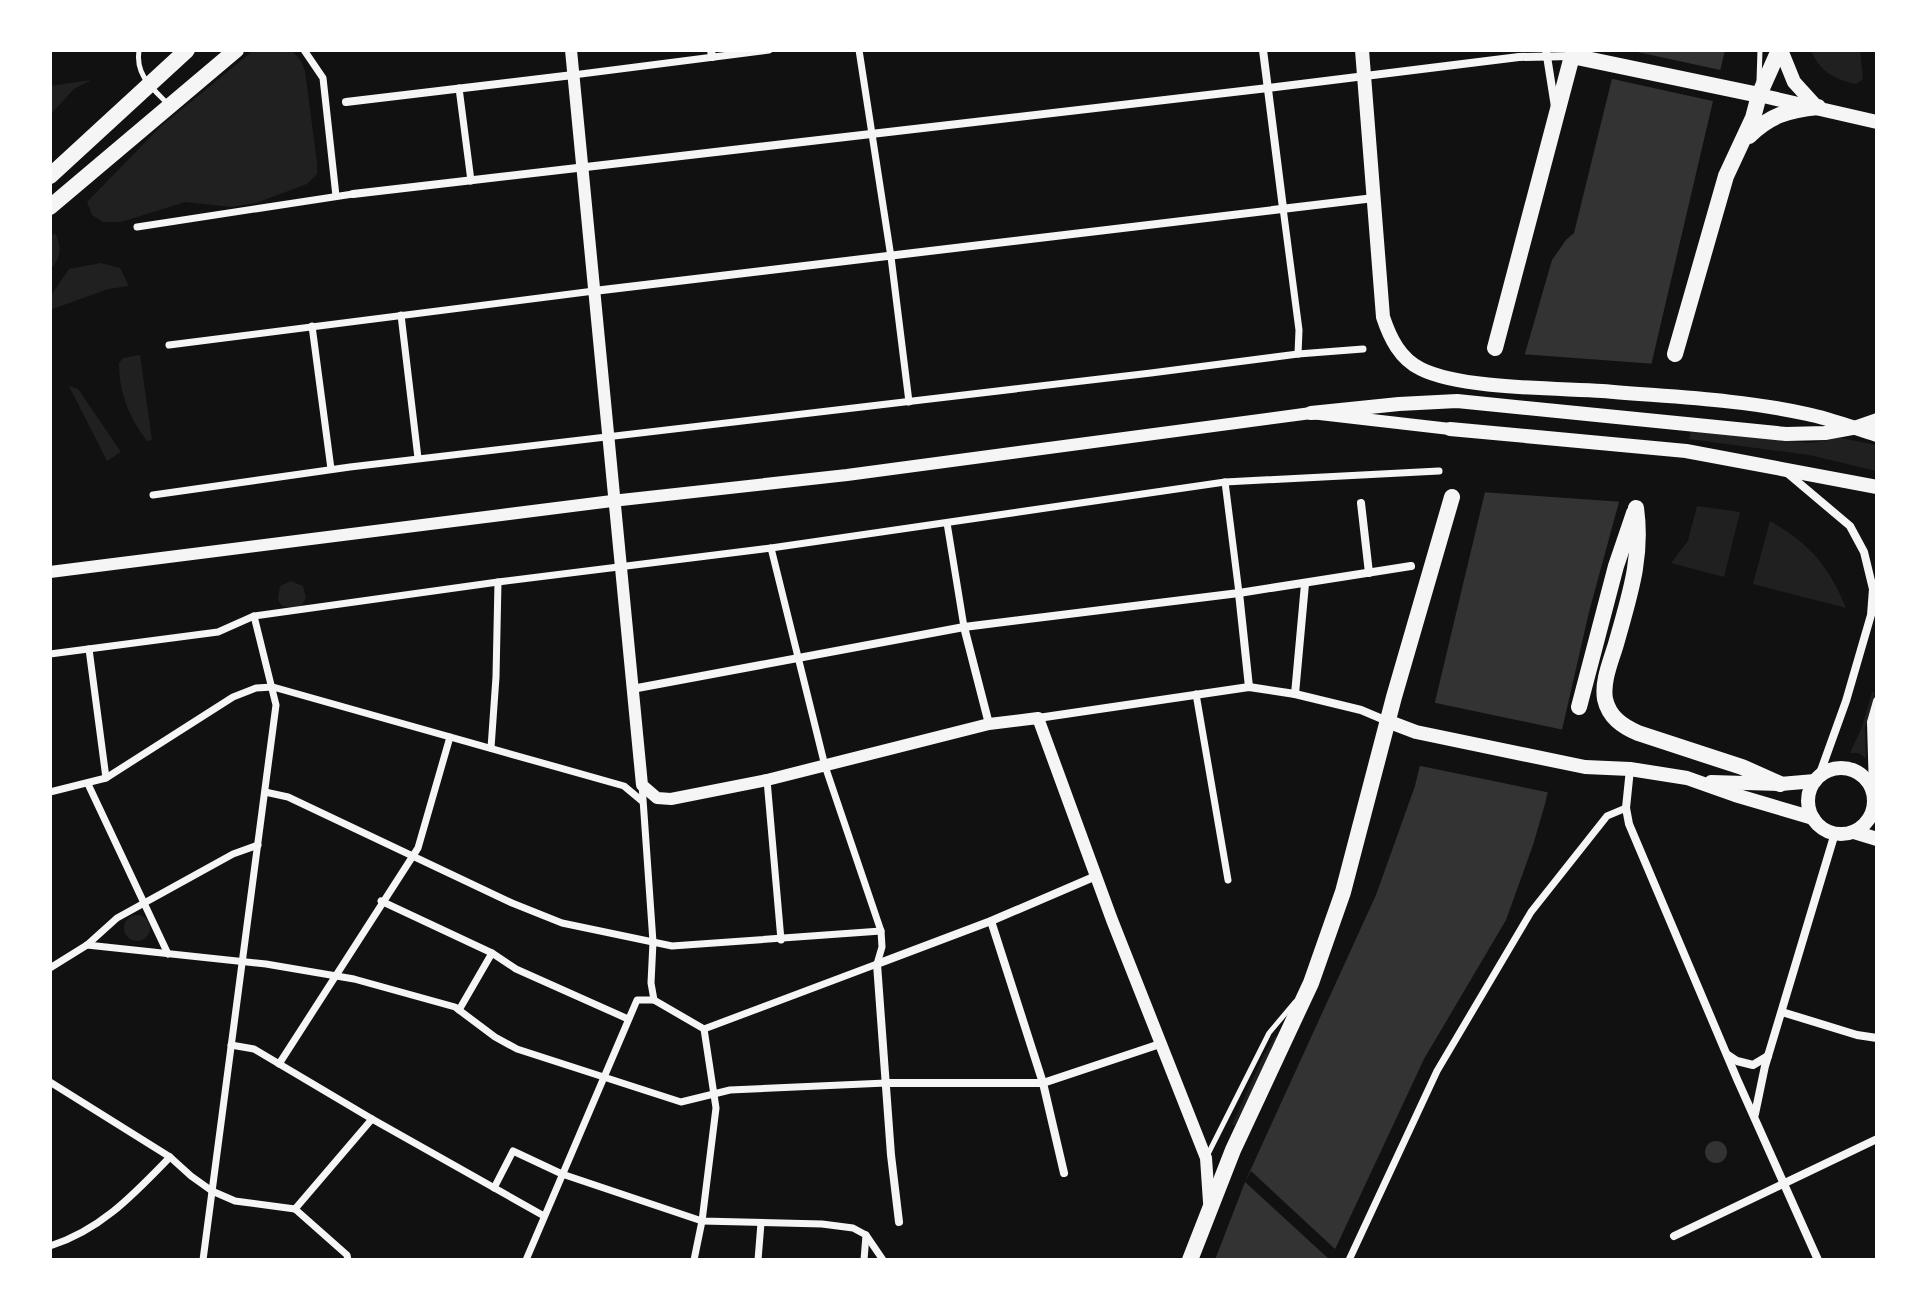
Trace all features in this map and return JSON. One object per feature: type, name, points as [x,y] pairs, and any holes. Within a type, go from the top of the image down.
[{"type":"main road","points":[[50,176],[187,50]]},
{"type":"main road","points":[[50,207],[236,50]]},
{"type":"main road","points":[[1362,50],[1383,317],[1393,341],[1403,355],[1419,368],[1463,380],[1699,399],[1805,413],[1877,435]]},
{"type":"main road","points":[[1675,354],[1726,176],[1780,50]]},
{"type":"main road","points":[[1780,50],[1794,82],[1818,107]]},
{"type":"main road","points":[[1495,348],[1556,112],[1586,57],[1877,122]]},
{"type":"main road","points":[[1742,142],[1771,117],[1818,107]]},
{"type":"main road","points":[[1311,413],[1457,401],[1786,434],[1825,433],[1877,423]]},
{"type":"main road","points":[[1450,429],[1686,451],[1877,487]]},
{"type":"main road","points":[[1190,1260],[1233,1150],[1311,983],[1343,892],[1387,721],[1452,497]]},
{"type":"main road","points":[[1579,707],[1616,566],[1636,508],[1640,545],[1604,688],[1609,713],[1624,727],[1638,733],[1742,767],[1780,784]]},
{"type":"main road","points":[[1387,721],[1416,732],[1585,767],[1630,769],[1703,782],[1780,784],[1817,779],[1833,769],[1846,768],[1867,780],[1873,791],[1875,809],[1866,823],[1854,832]]},
{"type":"main road","points":[[1817,779],[1809,793],[1808,806],[1813,818],[1826,830],[1835,833],[1854,832],[1877,839]]},
{"type":"main road","points":[[1703,782],[1735,795],[1813,818]]},
{"type":"street","points":[[304,50],[323,78],[336,196]]},
{"type":"street","points":[[571,50],[642,785],[654,1000]]},
{"type":"street","points":[[326,105],[573,75],[711,54],[769,50]]},
{"type":"street","points":[[859,50],[891,257],[909,402]]},
{"type":"street","points":[[1263,50],[1299,330],[1298,354]]},
{"type":"street","points":[[1546,52],[1556,112]]},
{"type":"street","points":[[137,227],[336,196],[1268,88],[1546,52],[1586,57]]},
{"type":"street","points":[[459,88],[471,181]]},
{"type":"street","points":[[169,345],[1374,198]]},
{"type":"street","points":[[401,315],[418,458]]},
{"type":"street","points":[[312,326],[331,469]]},
{"type":"street","points":[[153,495],[418,458],[1298,354],[1363,349]]},
{"type":"street","points":[[50,572],[847,475],[1311,413],[1450,429]]},
{"type":"street","points":[[1781,468],[1850,526],[1864,552],[1873,589],[1871,615],[1851,687],[1817,779]]},
{"type":"street","points":[[50,654],[218,632],[254,616],[771,548],[1225,482],[1439,471]]},
{"type":"street","points":[[1225,482],[1249,687]]},
{"type":"street","points":[[1361,503],[1369,573]]},
{"type":"street","points":[[947,523],[964,627],[989,724]]},
{"type":"street","points":[[771,548],[825,766],[881,931],[882,947],[877,964],[899,1222]]},
{"type":"street","points":[[632,689],[964,627],[1305,584],[1411,566]]},
{"type":"street","points":[[491,748],[498,582]]},
{"type":"street","points":[[1295,694],[1305,584]]},
{"type":"street","points":[[203,1260],[276,705],[254,616]]},
{"type":"street","points":[[89,649],[106,778]]},
{"type":"street","points":[[50,792],[106,778],[233,697],[256,688],[273,687],[624,786],[642,801]]},
{"type":"street","points":[[642,785],[657,798],[671,799],[767,780],[989,724],[1249,687],[1361,710],[1387,721]]},
{"type":"street","points":[[1196,694],[1228,880]]},
{"type":"street","points":[[1873,791],[1871,722],[1877,701]]},
{"type":"street","points":[[1038,718],[1206,1158],[1209,1209]]},
{"type":"street","points":[[279,1064],[381,901],[418,848],[450,737]]},
{"type":"street","points":[[1630,769],[1626,808],[1629,824],[1818,1260]]},
{"type":"street","points":[[767,780],[781,940]]},
{"type":"street","points":[[88,784],[168,954]]},
{"type":"street","points":[[265,792],[288,797],[541,916],[653,942],[676,946],[881,931]]},
{"type":"street","points":[[1349,1260],[1437,1071],[1531,912],[1607,816],[1626,808]]},
{"type":"street","points":[[1755,1119],[1754,1108],[1768,1056],[1835,833]]},
{"type":"street","points":[[50,968],[87,945],[117,918],[233,854],[258,845]]},
{"type":"street","points":[[526,1260],[625,1020],[637,1000],[654,1000],[704,1029],[991,921],[1096,876]]},
{"type":"street","points":[[381,901],[625,1020]]},
{"type":"street","points":[[991,921],[1043,1083],[1064,1173]]},
{"type":"street","points":[[87,945],[266,964],[336,976],[412,995],[455,1007],[509,1046],[681,1102],[730,1090],[886,1083],[1043,1083],[1160,1044]]},
{"type":"street","points":[[459,1010],[492,953]]},
{"type":"street","points":[[1782,1012],[1877,1038]]},
{"type":"street","points":[[694,1260],[716,1108],[704,1029]]},
{"type":"street","points":[[231,1045],[254,1049],[544,1216]]},
{"type":"street","points":[[1728,1055],[1753,1065],[1768,1056]]},
{"type":"street","points":[[50,1082],[170,1157],[212,1191],[235,1201],[295,1209],[348,1258]]},
{"type":"street","points":[[295,1209],[372,1119]]},
{"type":"street","points":[[1674,1236],[1877,1139]]},
{"type":"street","points":[[494,1188],[513,1151],[562,1174],[702,1221],[822,1224],[853,1228],[866,1235],[883,1260]]},
{"type":"street","points":[[50,1246],[72,1239],[113,1214],[170,1157]]},
{"type":"street","points":[[758,1260],[761,1223]]},
{"type":"street","points":[[864,1260],[866,1235]]},
{"type":"lane","points":[[139,50],[137,64],[149,84],[170,106]]},
{"type":"lane","points":[[1759,95],[1760,50]]},
{"type":"lane","points":[[1206,1158],[1269,1033],[1311,983]]},
{"type":"shaded area","points":[[254,50],[291,50],[301,61],[305,71],[317,174],[307,184],[256,203],[232,207],[185,202],[121,222],[103,222],[92,215],[87,202],[160,127]]},
{"type":"shaded area","points":[[1619,50],[1725,50],[1619,502],[1533,845],[1506,920],[1424,1059],[1330,1260],[1215,1260],[1245,1182],[1376,895],[1415,786],[1485,492],[1552,260],[1574,233]]},
{"type":"shaded area","points":[[1811,50],[1860,50],[1863,79],[1856,84],[1834,77],[1823,69]]},
{"type":"shaded area","points":[[91,80],[74,89],[50,115],[50,86]]},
{"type":"shaded area","points":[[55,233],[59,252],[50,269],[50,237]]},
{"type":"shaded area","points":[[101,263],[120,268],[129,286],[108,289],[50,310],[50,297],[69,269]]},
{"type":"shaded area","points":[[140,355],[152,440],[147,441],[126,404],[119,374],[119,363],[123,358]]},
{"type":"shaded area","points":[[69,386],[78,389],[121,452],[107,461]]},
{"type":"shaded area","points":[[1691,431],[1810,443],[1840,438],[1877,445],[1877,471],[1809,455],[1689,439]]},
{"type":"shaded area","points":[[1697,506],[1740,512],[1724,577],[1671,563],[1688,541]]},
{"type":"shaded area","points":[[1770,521],[1796,538],[1816,557],[1846,608],[1753,584]]},
{"type":"shaded area","points":[[291,581],[303,586],[306,598],[296,609],[282,606],[278,600],[280,586]]},
{"type":"shaded area","points":[[1872,692],[1875,693],[1865,728],[1866,758],[1850,753],[1862,727]]},
{"type":"shaded area","points":[[137,915],[146,919],[150,928],[146,937],[137,941],[128,937],[124,928],[128,919]]},
{"type":"shaded area","points":[[1275,1037],[1279,1037],[1235,1125],[1232,1125],[1264,1055]]},
{"type":"shaded area","points":[[1716,1141],[1724,1144],[1727,1152],[1724,1160],[1716,1163],[1708,1160],[1705,1152],[1708,1144]]},
{"type":"pier","points":[[1614,50],[1628,50],[1725,71],[1717,102],[1608,78]]},
{"type":"pier","points":[[1522,354],[1656,364],[1623,502],[1481,492]]},
{"type":"pier","points":[[1431,702],[1564,730],[1551,793],[1416,765]]},
{"type":"pier","points":[[1251,1171],[1335,1249],[1330,1260],[1245,1182]]}]
